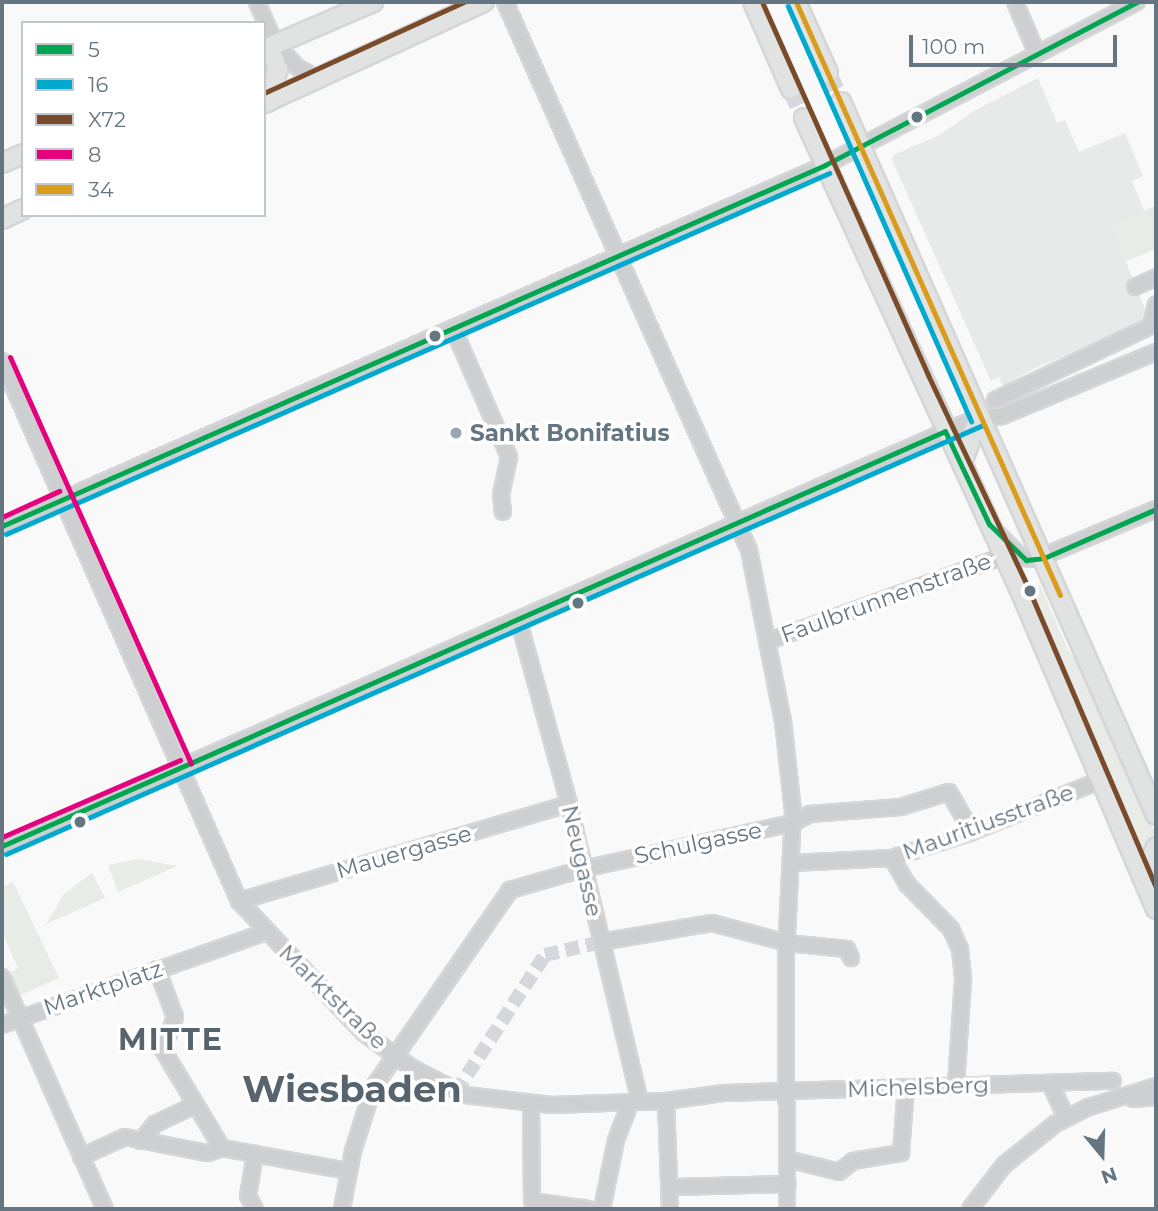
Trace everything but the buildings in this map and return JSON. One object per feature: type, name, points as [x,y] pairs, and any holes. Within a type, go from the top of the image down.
[{"type":"main road","points":[[266,100],[278,69],[268,48],[373,2]]},
{"type":"main road","points":[[266,103],[484,2]]},
{"type":"main road","points":[[754,2],[791,89]]},
{"type":"main road","points":[[796,2],[828,73]]},
{"type":"main road","points":[[841,102],[1156,815]]},
{"type":"main road","points":[[804,118],[1004,556],[1156,909]]},
{"type":"main road","points":[[2,163],[21,155]]},
{"type":"main road","points":[[2,219],[21,210]]},
{"type":"main road","points":[[962,463],[979,417]]},
{"type":"main road","points":[[1142,877],[1156,846]]},
{"type":"street","points":[[257,2],[262,21]]},
{"type":"street","points":[[505,2],[739,523],[769,641],[783,721],[793,823],[787,943],[787,1209]]},
{"type":"street","points":[[1015,2],[1037,54]]},
{"type":"street","points":[[2,526],[701,216],[825,165],[1137,2]]},
{"type":"street","points":[[268,48],[319,79]]},
{"type":"street","points":[[1135,287],[1156,277]]},
{"type":"street","points":[[995,400],[1152,326],[1156,305]]},
{"type":"street","points":[[453,328],[509,457],[501,494],[503,512]]},
{"type":"street","points":[[2,846],[519,622],[945,431],[979,417],[1002,416],[1156,352]]},
{"type":"street","name":"Marktstraße","points":[[2,361],[183,768],[239,901],[364,1033],[400,1052],[456,1092],[531,1104],[635,1103],[786,1091]]},
{"type":"street","points":[[989,524],[1021,558],[1044,558],[1156,509]]},
{"type":"street","name":"Faulbrunnenstraße","points":[[769,641],[1004,556]]},
{"type":"street","name":"Neugasse","points":[[519,622],[569,804],[635,1103]]},
{"type":"street","name":"Mauritiusstraße","points":[[792,863],[892,858],[972,832],[1099,780]]},
{"type":"street","name":"Schulgasse","points":[[342,1209],[349,1171],[373,1088],[503,897],[524,884],[793,823],[810,814],[901,807],[949,792],[972,832]]},
{"type":"street","name":"Mauergasse","points":[[239,901],[569,804]]},
{"type":"street","points":[[892,858],[907,884],[951,929],[960,949],[963,980],[956,1085]]},
{"type":"street","points":[[601,942],[712,923],[787,943],[848,949],[851,958]]},
{"type":"street","name":"Marktplatz","points":[[106,1209],[20,1017],[266,932]]},
{"type":"street","points":[[157,970],[175,1017],[163,1050],[222,1148]]},
{"type":"street","points":[[2,977],[20,1017],[2,1025]]},
{"type":"street","name":"Michelsberg","points":[[786,1091],[1113,1081]]},
{"type":"street","points":[[1050,1083],[1066,1117]]},
{"type":"street","points":[[970,1209],[1016,1154],[1066,1117],[1107,1100],[1156,1086]]},
{"type":"street","points":[[787,1158],[839,1172],[853,1161],[901,1153],[906,1087]]},
{"type":"street","points":[[1107,1100],[1156,1097]]},
{"type":"street","points":[[666,1101],[672,1187],[670,1209]]},
{"type":"street","points":[[602,1209],[616,1140],[635,1103]]},
{"type":"street","points":[[531,1104],[532,1201],[588,1209]]},
{"type":"street","points":[[141,1141],[155,1124],[195,1105]]},
{"type":"street","points":[[81,1157],[125,1137],[207,1153],[222,1148],[349,1171]]},
{"type":"street","points":[[255,1154],[248,1196],[255,1209]]},
{"type":"street","points":[[672,1187],[788,1184]]},
{"type":"shaded area","points":[[1038,78],[1057,123],[1065,120],[1079,152],[1125,133],[1143,176],[1132,181],[1144,210],[1112,227],[1150,322],[1035,368],[1003,387],[999,377],[991,381],[892,160],[893,155],[938,136],[975,110]]},
{"type":"shaded area","points":[[1155,206],[1156,249],[1126,261],[1110,225]]},
{"type":"shaded area","points":[[1040,585],[1068,650],[1089,679],[1156,835],[1156,858],[1146,862],[1025,590]]},
{"type":"shaded area","points":[[139,859],[177,866],[118,892],[108,865]]},
{"type":"shaded area","points":[[92,873],[105,898],[46,924],[64,894]]},
{"type":"shaded area","points":[[13,882],[59,978],[19,996],[8,973],[18,968],[2,932],[2,887]]},
{"type":"tunnel","points":[[828,73],[841,102]]},
{"type":"tunnel","points":[[791,89],[804,118]]},
{"type":"tunnel","points":[[456,1092],[545,955],[601,942]]},
{"type":"transit line","name":"X72","points":[[266,92],[464,2]]},
{"type":"transit line","name":"X72","points":[[762,2],[928,375],[1027,585],[1156,887]]},
{"type":"transit line","name":"34","points":[[796,2],[1060,595]]},
{"type":"transit line","name":"5","points":[[2,526],[825,165],[1137,2]]},
{"type":"transit line","name":"16","points":[[788,6],[971,421]]},
{"type":"transit line","name":"16","points":[[6,534],[829,173]]},
{"type":"transit line","name":"8","points":[[10,357],[191,764]]},
{"type":"transit line","name":"16","points":[[6,854],[983,425]]},
{"type":"transit line","name":"5","points":[[945,431],[989,524],[1026,560],[1044,558],[1156,509]]},
{"type":"transit line","name":"5","points":[[2,846],[945,431]]},
{"type":"transit line","name":"8","points":[[2,517],[59,491]]},
{"type":"transit line","name":"8","points":[[2,837],[180,760]]},
{"type":"place","name":"Sankt Bonifatius","points":[[456,433]]},
{"type":"district","name":"MITTE","points":[[171,1040]]},
{"type":"district","name":"Wiesbaden","points":[[352,1089]]}]
